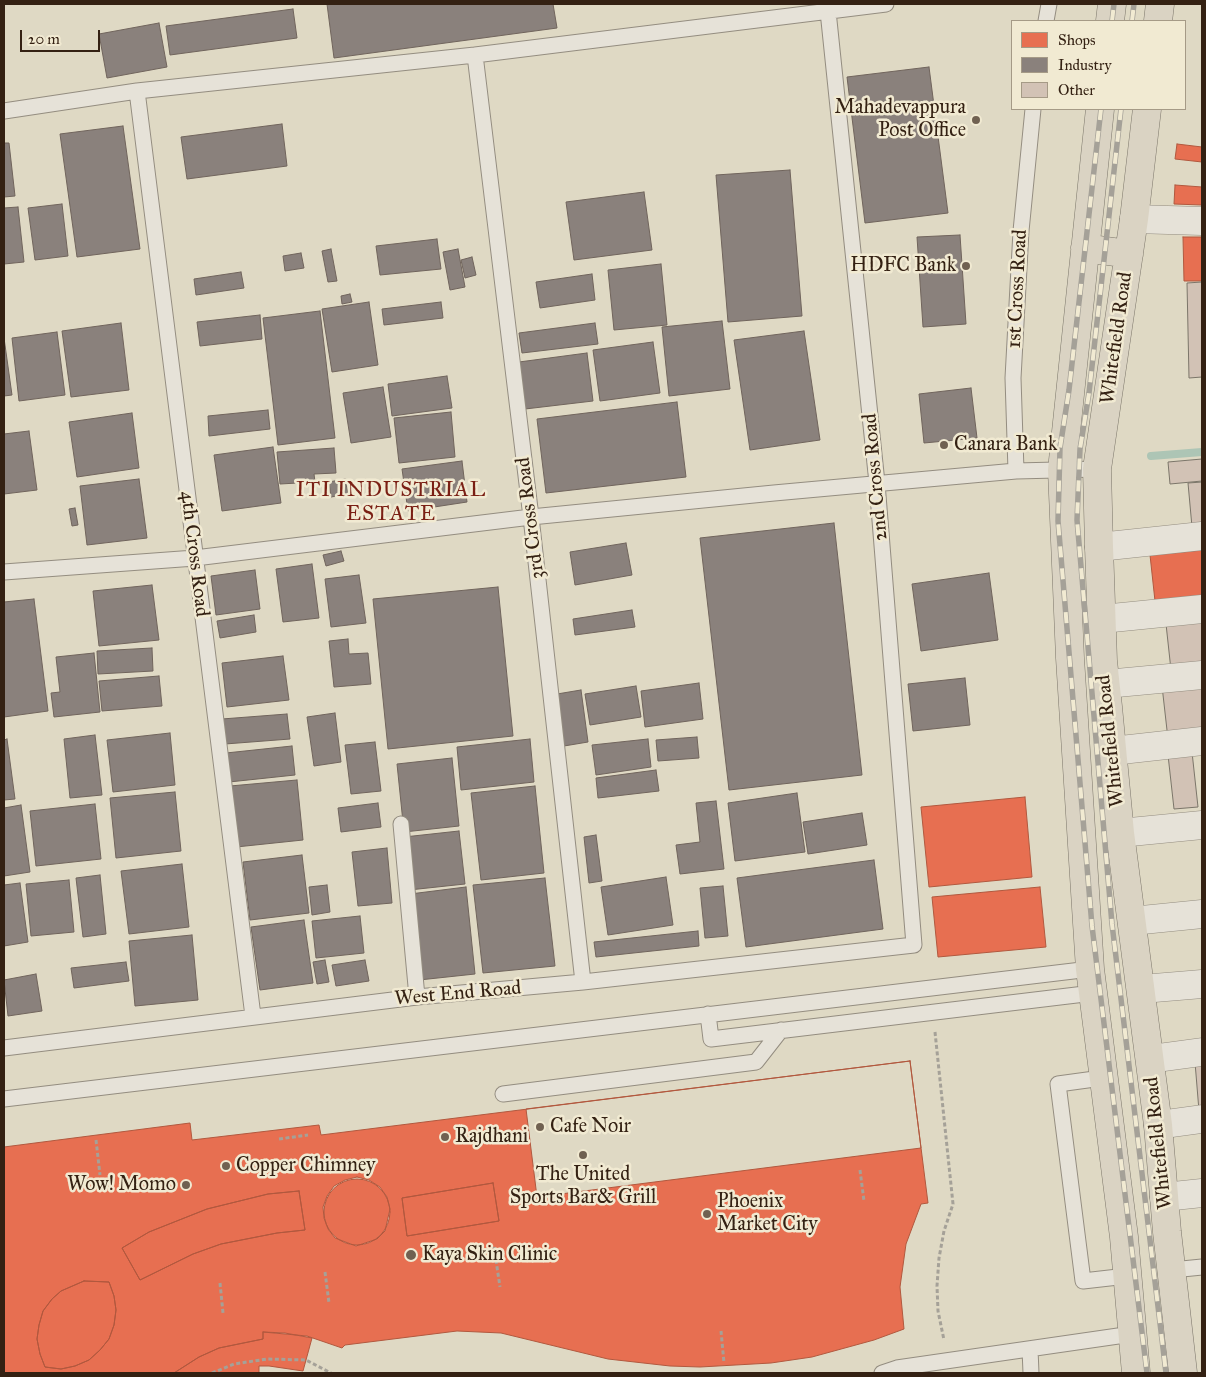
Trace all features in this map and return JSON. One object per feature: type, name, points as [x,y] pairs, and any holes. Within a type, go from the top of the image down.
[{"type":"main road","points":[[1110,20],[1112,4]]},
{"type":"main road","points":[[1158,20],[1160,4]]},
{"type":"main road","name":"Whitefield Road","points":[[1100,110],[1062,470],[1070,658],[1092,981],[1102,1078],[1124,1237],[1136,1373]]},
{"type":"main road","name":"Whitefield Road","points":[[1148,110],[1134,219],[1097,470],[1102,619],[1112,751],[1120,833],[1142,989],[1158,1125],[1183,1373]]},
{"type":"main road","points":[[1085,248],[1129,254]]},
{"type":"street","points":[[1134,219],[1202,222]]},
{"type":"street","points":[[1100,547],[1202,536]]},
{"type":"street","points":[[1102,619],[1202,609]]},
{"type":"street","points":[[1106,684],[1202,675]]},
{"type":"street","points":[[1112,751],[1202,741]]},
{"type":"street","points":[[1120,833],[1202,825]]},
{"type":"street","points":[[1132,920],[1202,914]]},
{"type":"street","points":[[1142,989],[1202,984]]},
{"type":"street","points":[[1150,1059],[1202,1052]]},
{"type":"street","points":[[1158,1125],[1202,1119]]},
{"type":"street","points":[[1164,1197],[1202,1193]]},
{"type":"lane","points":[[4,111],[137,91],[475,55],[886,4]]},
{"type":"lane","points":[[1046,20],[1049,4]]},
{"type":"lane","name":"2nd Cross Road","points":[[828,11],[877,483],[914,945]]},
{"type":"lane","name":"3rd Cross Road","points":[[475,55],[531,517],[583,982]]},
{"type":"lane","name":"4th Cross Road","points":[[137,91],[253,1016]]},
{"type":"lane","name":"1st Cross Road","points":[[1016,471],[1013,378],[1021,232],[1034,110]]},
{"type":"lane","points":[[4,572],[195,558],[531,517],[877,483],[1016,471],[1097,470]]},
{"type":"lane","points":[[401,824],[417,997]]},
{"type":"lane","name":"West End Road","points":[[4,1048],[417,997],[583,982],[914,945]]},
{"type":"lane","points":[[708,1014],[711,1039],[933,1012],[1092,981]]},
{"type":"lane","points":[[4,1099],[708,1014],[1092,981]]},
{"type":"lane","points":[[503,1094],[756,1062],[782,1030]]},
{"type":"lane","points":[[1102,1078],[1058,1084],[1083,1281],[1126,1276]]},
{"type":"lane","points":[[1172,1270],[1202,1267]]},
{"type":"lane","points":[[882,1373],[950,1360],[1132,1334]]},
{"type":"lane","points":[[1030,1349],[1031,1373]]},
{"type":"path","points":[[933,1012],[953,1204],[938,1258],[937,1286],[938,1311],[950,1360]]},
{"type":"path","points":[[279,1139],[308,1136]]},
{"type":"path","points":[[96,1140],[100,1175]]},
{"type":"path","points":[[860,1170],[864,1201]]},
{"type":"path","points":[[494,1247],[500,1287]]},
{"type":"path","points":[[325,1272],[329,1303]]},
{"type":"path","points":[[220,1283],[223,1313]]},
{"type":"path","points":[[721,1331],[724,1363]]},
{"type":"path","points":[[212,1373],[234,1364],[267,1359],[306,1360],[331,1373]]},
{"type":"building: Shops","points":[[1177,144],[1202,147],[1202,162],[1175,159]]},
{"type":"building: Shops","points":[[1175,185],[1202,187],[1202,205],[1174,204]]},
{"type":"building: Shops","points":[[1183,237],[1202,237],[1202,281],[1184,281]]},
{"type":"building: Shops","points":[[1202,550],[1202,596],[1155,601],[1150,555]]},
{"type":"building: Shops","points":[[1025,797],[1032,877],[929,887],[921,807]]},
{"type":"building: Shops","points":[[1040,887],[1046,947],[938,957],[932,897]]},
{"type":"building: Shops","name":"Phoenix Market City","points":[[910,1061],[928,1203],[921,1204],[906,1244],[900,1287],[904,1329],[874,1340],[812,1357],[771,1363],[700,1367],[670,1366],[608,1359],[501,1333],[457,1331],[345,1345],[342,1348],[307,1336],[263,1332],[263,1339],[219,1348],[199,1357],[174,1373],[4,1373],[4,1147],[190,1123],[192,1140],[319,1125],[321,1135]],"holes":[[[357,1177],[369,1180],[380,1187],[387,1197],[390,1209],[385,1231],[377,1239],[356,1246],[335,1238],[328,1229],[323,1207],[327,1196],[334,1186],[345,1180]],[[493,1183],[499,1221],[407,1236],[402,1198]],[[299,1191],[305,1230],[277,1233],[221,1244],[193,1254],[140,1280],[122,1248],[149,1232],[207,1209],[268,1194]],[[84,1281],[109,1282],[116,1310],[114,1325],[109,1339],[100,1350],[89,1360],[61,1369],[45,1367],[37,1339],[43,1311],[61,1291]]]},
{"type":"building: Shops","points":[[910,1061],[921,1148],[537,1197],[526,1109]]},
{"type":"building: Shops","points":[[350,1179],[364,1179],[376,1184],[385,1193],[390,1205],[388,1225],[381,1236],[364,1245],[350,1245],[338,1240],[329,1231],[324,1219],[324,1205],[329,1193],[338,1184]]},
{"type":"building: Shops","points":[[493,1183],[499,1221],[407,1236],[402,1198]]},
{"type":"building: Shops","points":[[299,1191],[305,1230],[277,1233],[221,1244],[193,1254],[140,1280],[122,1248],[149,1232],[207,1209],[268,1194]]},
{"type":"building: Shops","points":[[84,1281],[109,1282],[116,1310],[114,1325],[109,1339],[89,1360],[61,1369],[45,1367],[37,1339],[43,1311],[61,1291]]},
{"type":"building: Shops","points":[[263,1332],[285,1333],[312,1338],[303,1371],[259,1366],[259,1373],[174,1373],[199,1357],[219,1348],[263,1339]]},
{"type":"building: Industry","points":[[327,4],[553,4],[557,28],[334,58]]},
{"type":"building: Industry","points":[[293,9],[297,38],[170,55],[166,26]]},
{"type":"building: Industry","points":[[159,23],[167,67],[107,78],[99,34]]},
{"type":"building: Industry","points":[[929,67],[948,213],[865,223],[847,77]]},
{"type":"building: Industry","points":[[282,124],[287,166],[187,179],[181,137]]},
{"type":"building: Industry","points":[[123,126],[140,249],[77,257],[60,134]]},
{"type":"building: Industry","points":[[4,143],[9,143],[15,196],[4,197]]},
{"type":"building: Industry","points":[[790,170],[802,316],[728,322],[716,175]]},
{"type":"building: Industry","points":[[644,192],[652,250],[574,260],[566,202]]},
{"type":"building: Industry","points":[[62,204],[68,256],[35,260],[28,208]]},
{"type":"building: Industry","points":[[18,207],[24,262],[4,264],[4,208]]},
{"type":"building: Industry","points":[[960,235],[966,324],[923,327],[917,237]]},
{"type":"building: Industry","points":[[437,239],[441,269],[380,275],[376,246]]},
{"type":"building: Industry","points":[[331,249],[337,281],[328,282],[322,251]]},
{"type":"building: Industry","points":[[458,249],[465,287],[450,290],[443,252]]},
{"type":"building: Industry","points":[[301,253],[304,268],[285,271],[283,256]]},
{"type":"building: Industry","points":[[472,257],[476,275],[465,278],[461,260]]},
{"type":"building: Industry","points":[[661,264],[667,325],[614,330],[608,270]]},
{"type":"building: Industry","points":[[241,272],[244,288],[196,295],[194,279]]},
{"type":"building: Industry","points":[[592,274],[595,300],[540,308],[536,282]]},
{"type":"building: Industry","points":[[350,294],[352,302],[342,304],[341,296]]},
{"type":"building: Industry","points":[[369,302],[378,365],[332,372],[322,309]]},
{"type":"building: Industry","points":[[441,302],[443,318],[384,325],[382,309]]},
{"type":"building: Industry","points":[[320,311],[335,438],[278,445],[263,318]]},
{"type":"building: Industry","points":[[260,315],[262,339],[200,346],[197,322]]},
{"type":"building: Industry","points":[[722,321],[730,389],[669,396],[662,327]]},
{"type":"building: Industry","points":[[121,323],[129,390],[71,397],[62,331]]},
{"type":"building: Industry","points":[[595,323],[598,344],[522,353],[519,333]]},
{"type":"building: Industry","points":[[804,331],[820,440],[750,450],[734,340]]},
{"type":"building: Industry","points":[[57,332],[65,395],[19,401],[12,338]]},
{"type":"building: Industry","points":[[4,338],[12,395],[4,396]]},
{"type":"building: Industry","points":[[653,342],[660,393],[600,401],[593,350]]},
{"type":"building: Industry","points":[[587,353],[593,401],[525,409],[519,362]]},
{"type":"building: Industry","points":[[447,376],[452,408],[392,416],[388,384]]},
{"type":"building: Industry","points":[[383,387],[391,437],[351,443],[343,393]]},
{"type":"building: Industry","points":[[971,388],[977,438],[924,443],[919,394]]},
{"type":"building: Industry","points":[[677,402],[686,477],[546,493],[537,419]]},
{"type":"building: Industry","points":[[268,410],[270,429],[209,436],[208,416]]},
{"type":"building: Industry","points":[[451,412],[455,457],[399,463],[394,418]]},
{"type":"building: Industry","points":[[132,413],[139,468],[77,477],[69,422]]},
{"type":"building: Industry","points":[[29,431],[37,490],[4,494],[4,434]]},
{"type":"building: Industry","points":[[273,447],[281,503],[222,511],[214,455]]},
{"type":"building: Industry","points":[[334,448],[336,473],[314,474],[315,482],[280,484],[277,452]]},
{"type":"building: Industry","points":[[462,461],[467,502],[408,511],[402,469]]},
{"type":"building: Industry","points":[[139,479],[147,538],[87,545],[80,486]]},
{"type":"building: Industry","points":[[345,479],[348,494],[331,497],[329,482]]},
{"type":"building: Industry","points":[[75,508],[78,525],[72,526],[69,509]]},
{"type":"building: Industry","points":[[834,523],[862,775],[729,790],[700,538]]},
{"type":"building: Industry","points":[[626,543],[632,575],[575,585],[570,552]]},
{"type":"building: Industry","points":[[341,551],[344,561],[326,566],[323,555]]},
{"type":"building: Industry","points":[[312,564],[319,618],[283,622],[276,569]]},
{"type":"building: Industry","points":[[255,570],[260,609],[216,615],[211,576]]},
{"type":"building: Industry","points":[[989,573],[998,640],[921,651],[912,584]]},
{"type":"building: Industry","points":[[359,575],[366,623],[331,627],[325,579]]},
{"type":"building: Industry","points":[[152,585],[159,640],[99,646],[93,591]]},
{"type":"building: Industry","points":[[498,587],[513,736],[388,749],[373,599]]},
{"type":"building: Industry","points":[[34,599],[48,711],[4,717],[4,602]]},
{"type":"building: Industry","points":[[632,610],[635,627],[575,635],[573,619]]},
{"type":"building: Industry","points":[[254,615],[256,632],[220,638],[217,621]]},
{"type":"building: Industry","points":[[348,639],[349,654],[368,653],[371,684],[334,687],[329,641]]},
{"type":"building: Industry","points":[[152,648],[153,671],[98,674],[97,651]]},
{"type":"building: Industry","points":[[94,653],[100,712],[54,717],[51,693],[60,692],[56,657]]},
{"type":"building: Industry","points":[[283,656],[289,700],[227,707],[222,663]]},
{"type":"building: Industry","points":[[159,676],[162,706],[102,711],[99,681]]},
{"type":"building: Industry","points":[[965,678],[970,725],[913,731],[908,684]]},
{"type":"building: Industry","points":[[699,683],[703,719],[645,727],[641,691]]},
{"type":"building: Industry","points":[[636,686],[641,717],[590,725],[585,694]]},
{"type":"building: Industry","points":[[581,690],[588,742],[564,746],[557,694]]},
{"type":"building: Industry","points":[[335,713],[341,762],[314,766],[307,717]]},
{"type":"building: Industry","points":[[287,714],[290,739],[225,744],[222,719]]},
{"type":"building: Industry","points":[[170,733],[175,785],[113,792],[107,740]]},
{"type":"building: Industry","points":[[95,735],[102,795],[70,798],[64,739]]},
{"type":"building: Industry","points":[[697,737],[699,758],[658,761],[656,740]]},
{"type":"building: Industry","points":[[7,739],[15,799],[4,800],[4,740]]},
{"type":"building: Industry","points":[[530,739],[534,782],[461,790],[457,747]]},
{"type":"building: Industry","points":[[648,739],[651,767],[596,775],[592,745]]},
{"type":"building: Industry","points":[[375,742],[381,791],[351,794],[345,745]]},
{"type":"building: Industry","points":[[292,746],[295,775],[229,782],[226,753]]},
{"type":"building: Industry","points":[[452,758],[459,826],[404,832],[397,764]]},
{"type":"building: Industry","points":[[656,770],[659,791],[598,798],[596,778]]},
{"type":"building: Industry","points":[[297,780],[303,840],[236,847],[230,786]]},
{"type":"building: Industry","points":[[535,786],[544,873],[481,880],[471,793]]},
{"type":"building: Industry","points":[[175,792],[181,851],[116,858],[110,798]]},
{"type":"building: Industry","points":[[797,793],[805,852],[735,861],[728,803]]},
{"type":"building: Industry","points":[[716,801],[724,869],[680,874],[676,845],[700,842],[696,803]]},
{"type":"building: Industry","points":[[378,803],[381,827],[341,832],[338,808]]},
{"type":"building: Industry","points":[[95,804],[101,859],[36,866],[30,811]]},
{"type":"building: Industry","points":[[21,805],[30,872],[4,876],[4,808]]},
{"type":"building: Industry","points":[[862,813],[867,845],[808,854],[803,822]]},
{"type":"building: Industry","points":[[459,831],[465,884],[409,890],[404,837]]},
{"type":"building: Industry","points":[[596,835],[602,881],[589,883],[584,837]]},
{"type":"building: Industry","points":[[387,848],[392,903],[358,906],[352,852]]},
{"type":"building: Industry","points":[[302,855],[309,913],[250,920],[243,862]]},
{"type":"building: Industry","points":[[874,860],[883,929],[746,947],[737,878]]},
{"type":"building: Industry","points":[[182,864],[189,927],[129,934],[121,871]]},
{"type":"building: Industry","points":[[100,875],[106,934],[83,937],[76,878]]},
{"type":"building: Industry","points":[[666,877],[673,925],[608,935],[601,887]]},
{"type":"building: Industry","points":[[545,878],[555,966],[483,973],[473,885]]},
{"type":"building: Industry","points":[[69,880],[74,932],[31,936],[26,884]]},
{"type":"building: Industry","points":[[20,883],[28,942],[4,946],[4,885]]},
{"type":"building: Industry","points":[[327,885],[330,912],[312,915],[309,887]]},
{"type":"building: Industry","points":[[723,886],[728,936],[705,938],[700,888]]},
{"type":"building: Industry","points":[[466,887],[475,974],[419,980],[410,894]]},
{"type":"building: Industry","points":[[360,916],[364,953],[316,958],[312,921]]},
{"type":"building: Industry","points":[[304,920],[313,983],[260,990],[251,927]]},
{"type":"building: Industry","points":[[698,931],[699,946],[596,957],[594,942]]},
{"type":"building: Industry","points":[[192,935],[198,1000],[135,1006],[129,941]]},
{"type":"building: Industry","points":[[325,960],[329,982],[317,984],[313,962]]},
{"type":"building: Industry","points":[[365,960],[369,981],[336,986],[332,965]]},
{"type":"building: Industry","points":[[126,962],[129,981],[74,988],[71,968]]},
{"type":"building: Industry","points":[[36,974],[42,1011],[8,1016],[4,980]]},
{"type":"building: Other","points":[[1202,282],[1202,377],[1189,378],[1187,283]]},
{"type":"building: Other","points":[[1202,459],[1202,481],[1170,484],[1168,462]]},
{"type":"building: Other","points":[[1202,482],[1202,526],[1192,527],[1188,483]]},
{"type":"building: Other","points":[[1202,621],[1202,667],[1171,670],[1166,624]]},
{"type":"building: Other","points":[[1202,682],[1202,735],[1168,739],[1162,686]]},
{"type":"building: Other","points":[[1192,752],[1198,807],[1174,809],[1168,755]]},
{"type":"building: Other","points":[[1195,1062],[1202,1062],[1202,1110],[1199,1111]]},
{"type":"waterway","points":[[1151,456],[1202,452]]},
{"type":"railway","points":[[1112,20],[1114,4]]},
{"type":"railway","points":[[1132,20],[1134,4]]},
{"type":"railway","points":[[1101,110],[1069,390],[1060,448],[1058,521],[1092,926],[1147,1373]]},
{"type":"railway","points":[[1121,110],[1089,393],[1080,449],[1077,520],[1112,924],[1166,1373]]},
{"type":"place","name":"Mahadevappura Post Office","points":[[976,120]]},
{"type":"place","name":"HDFC Bank","points":[[966,266]]},
{"type":"place","name":"Canara Bank","points":[[944,445]]},
{"type":"place","name":"Cafe Noir","points":[[540,1127]]},
{"type":"place","name":"Rajdhani","points":[[445,1137]]},
{"type":"place","name":"The United Sports Bar& Grill","points":[[583,1155]]},
{"type":"place","name":"Copper Chimney","points":[[226,1166]]},
{"type":"place","name":"Wow! Momo","points":[[186,1185]]},
{"type":"place","name":"Phoenix Market City","points":[[707,1214]]},
{"type":"place","name":"Kaya Skin Clinic","points":[[411,1255]]},
{"type":"district","name":"ITI INDUSTRIAL ESTATE","points":[[391,503]]}]
